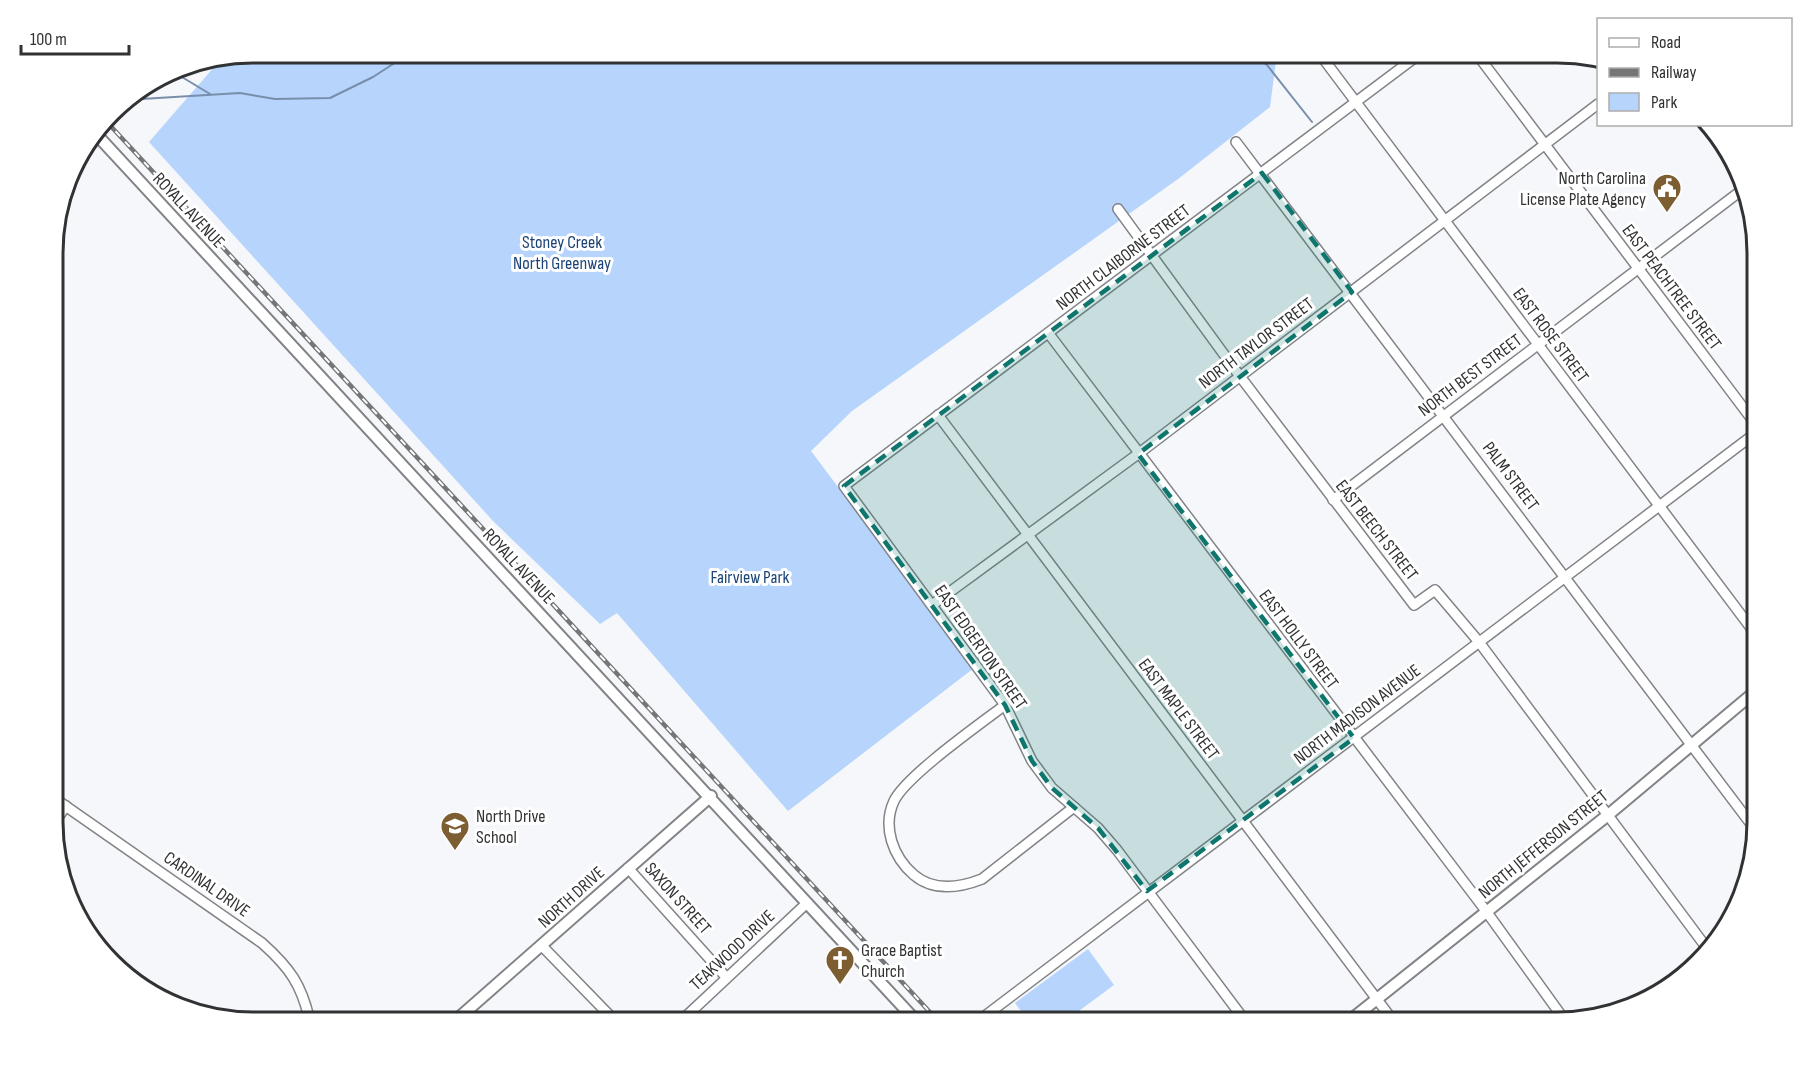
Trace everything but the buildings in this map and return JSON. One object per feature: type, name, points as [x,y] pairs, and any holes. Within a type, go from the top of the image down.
[{"type":"street","name":"EAST ROSE STREET","points":[[1327,63],[1747,623]]},
{"type":"street","name":"NORTH CLAIBORNE STREET","points":[[844,486],[1151,258],[1406,63]]},
{"type":"street","name":"EAST PEACHTREE STREET","points":[[1484,63],[1747,413]]},
{"type":"street","name":"NORTH TAYLOR STREET","points":[[932,605],[1138,454],[1239,375],[1597,105]]},
{"type":"street","name":"ROYALL AVENUE","points":[[101,139],[711,796],[908,1012]]},
{"type":"street","name":"PALM STREET","points":[[1236,142],[1352,292],[1747,819]]},
{"type":"street","name":"NORTH BEST STREET","points":[[1333,500],[1737,194]]},
{"type":"street","name":"EAST BEECH STREET","points":[[1118,210],[1151,258],[1414,605],[1435,590],[1479,642],[1703,943]]},
{"type":"street","name":"EAST HOLLY STREET","points":[[1049,334],[1486,911],[1559,1012]]},
{"type":"street","name":"EAST MAPLE STREET","points":[[938,416],[1387,1012]]},
{"type":"street","name":"NORTH MADISON AVENUE","points":[[990,1012],[1747,439]]},
{"type":"street","name":"EAST EDGERTON STREET","points":[[844,486],[1005,705],[1032,761],[1052,788],[1117,850],[1238,1012]]},
{"type":"street","name":"NORTH JEFFERSON STREET","points":[[1361,1012],[1608,814],[1747,698]]},
{"type":"street","points":[[1005,705],[922,771],[895,798],[889,827],[892,847],[906,868],[922,882],[944,887],[964,886],[982,879],[1074,807]]},
{"type":"street","name":"NORTH DRIVE","points":[[466,1012],[711,796]]},
{"type":"street","name":"CARDINAL DRIVE","points":[[63,804],[262,943],[286,964],[296,980],[308,1012]]},
{"type":"street","points":[[63,810],[66,806]]},
{"type":"street","name":"SAXON STREET","points":[[628,868],[726,977]]},
{"type":"street","name":"TEAKWOOD DRIVE","points":[[690,1012],[807,903]]},
{"type":"street","points":[[542,946],[606,1012]]},
{"type":"highlighted area","points":[[1262,173],[1352,292],[1138,454],[1354,738],[1147,891],[1098,828],[1052,788],[1032,761],[1005,705],[844,486]]},
{"type":"green space","name":"Stoney Creek North Greenway","points":[[240,63],[1276,63],[1270,107],[1178,179],[852,411],[811,451],[974,668],[788,811],[617,613],[600,624],[493,521],[149,142],[214,68]]},
{"type":"green space","points":[[1088,949],[1114,985],[1078,1012],[1022,1012],[1015,1003]]},
{"type":"waterway","points":[[142,99],[240,93],[275,99],[330,98],[373,77],[395,63]]},
{"type":"waterway","points":[[1265,63],[1312,122]]},
{"type":"waterway","points":[[181,77],[210,94]]},
{"type":"railway","points":[[111,127],[930,1012]]},
{"type":"place","name":"North Carolina License Plate Agency","points":[[1667,214]]},
{"type":"place","name":"North Drive School","points":[[455,852]]},
{"type":"place","name":"Grace Baptist Church","points":[[840,986]]},
{"type":"park label","name":"Fairview Park","points":[[750,577]]}]
